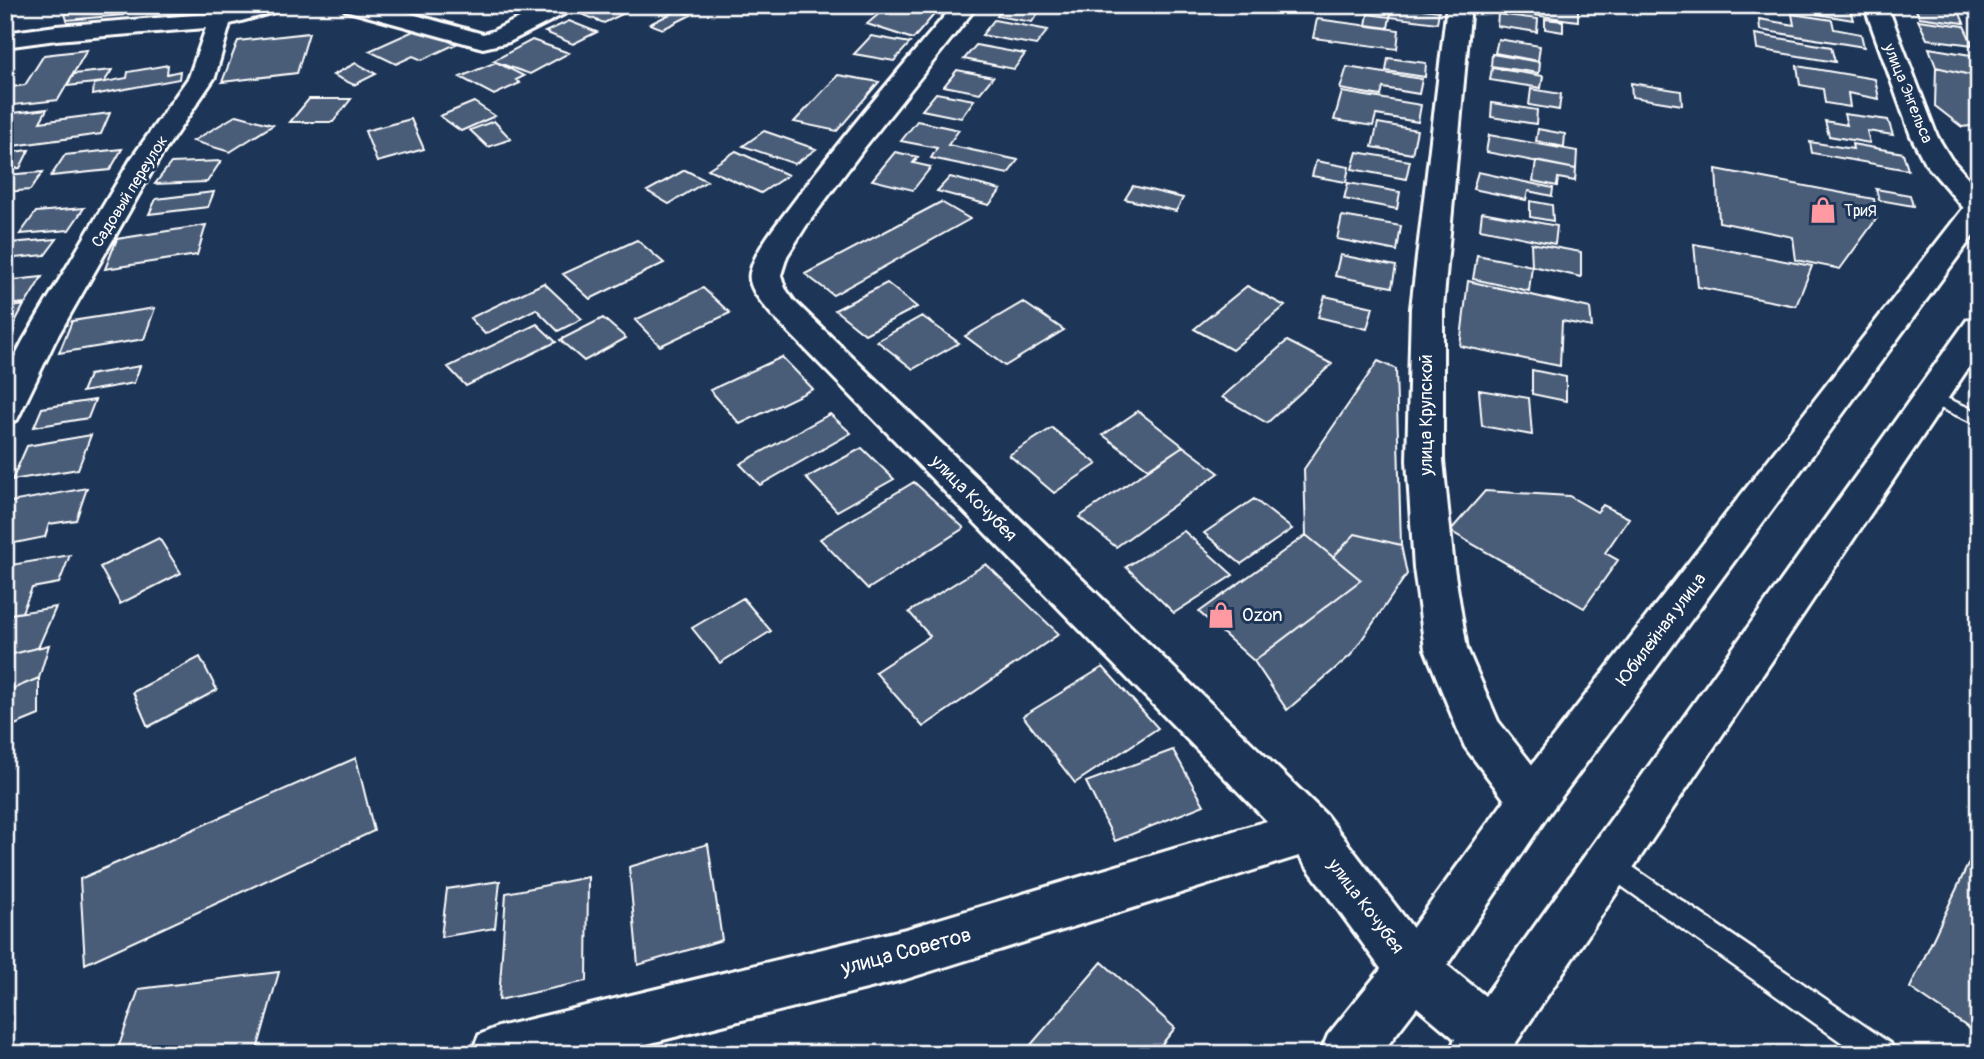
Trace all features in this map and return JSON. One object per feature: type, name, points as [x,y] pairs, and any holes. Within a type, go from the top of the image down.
[{"type":"street","points":[[5,40],[56,33],[220,20],[274,5]]},
{"type":"street","points":[[353,5],[483,41],[501,37],[564,5]]},
{"type":"street","name":"улица Кочубея","points":[[967,5],[792,221],[768,261],[765,276],[769,288],[783,308],[1309,831],[1413,970],[1483,1044]]},
{"type":"street","name":"улица Крупской","points":[[1459,5],[1427,308],[1425,460],[1434,569],[1446,649],[1480,733],[1532,800]]},
{"type":"street","name":"улица Энгельса","points":[[1875,5],[1924,136],[1939,163],[1978,207]]},
{"type":"street","points":[[5,27],[39,11]]},
{"type":"street","name":"Садовый переулок","points":[[5,411],[38,341],[145,159],[202,77],[220,20]]},
{"type":"street","name":"Юбилейная улица","points":[[1347,1054],[1413,970],[1532,800],[1978,207]]},
{"type":"street","points":[[1483,1044],[1979,327]]},
{"type":"street","name":"улица Советов","points":[[498,1054],[906,954],[1309,831]]},
{"type":"lane","points":[[1932,398],[1979,419]]},
{"type":"lane","points":[[1608,862],[1881,1054]]},
{"type":"building","points":[[87,5],[119,5],[123,15],[67,20],[65,14]]},
{"type":"building","points":[[472,5],[514,5],[499,13]]},
{"type":"building","points":[[599,5],[639,6],[604,23],[581,14]]},
{"type":"building","points":[[889,5],[918,5],[938,10],[913,39],[867,24]]},
{"type":"building","points":[[1005,5],[1042,7],[1032,22],[997,16]]},
{"type":"building","points":[[1392,5],[1439,11],[1437,23],[1390,17]]},
{"type":"building","points":[[1502,5],[1555,5],[1578,9],[1578,21],[1502,11]]},
{"type":"building","points":[[1815,5],[1849,7],[1853,20],[1817,14]]},
{"type":"building","points":[[1914,5],[1958,9],[1964,23],[1919,17]]},
{"type":"building","points":[[678,10],[691,15],[663,29],[650,24]]},
{"type":"building","points":[[1368,14],[1390,17],[1388,28],[1366,25]]},
{"type":"building","points":[[1498,14],[1538,19],[1537,32],[1497,26]]},
{"type":"building","points":[[1792,14],[1832,20],[1834,29],[1861,34],[1864,47],[1760,30],[1759,19],[1794,25]]},
{"type":"building","points":[[1317,19],[1399,30],[1397,49],[1313,38]]},
{"type":"building","points":[[1545,19],[1563,21],[1563,32],[1545,29]]},
{"type":"building","points":[[994,20],[1048,30],[1036,45],[982,35]]},
{"type":"building","points":[[1918,20],[1964,26],[1973,45],[1927,39]]},
{"type":"building","points":[[569,21],[597,32],[573,44],[545,32]]},
{"type":"building","points":[[420,28],[456,44],[422,60],[413,56],[396,64],[369,51]]},
{"type":"building","points":[[309,33],[297,73],[222,82],[238,41]]},
{"type":"building","points":[[1755,34],[1831,47],[1835,62],[1757,49]]},
{"type":"building","points":[[871,36],[910,43],[894,61],[854,54]]},
{"type":"building","points":[[1498,39],[1540,46],[1538,61],[1495,53]]},
{"type":"building","points":[[532,40],[569,53],[530,74],[493,61]]},
{"type":"building","points":[[976,45],[1025,54],[1014,69],[964,59]]},
{"type":"building","points":[[1929,48],[1976,56],[1979,77],[1936,67]]},
{"type":"building","points":[[87,50],[58,100],[5,106],[5,88],[25,85],[44,55]]},
{"type":"building","points":[[1492,54],[1540,62],[1539,73],[1491,66]]},
{"type":"building","points":[[1388,58],[1426,63],[1425,77],[1386,71]]},
{"type":"building","points":[[496,62],[524,76],[516,80],[520,83],[494,95],[460,77]]},
{"type":"building","points":[[356,63],[376,74],[354,85],[333,75]]},
{"type":"building","points":[[168,65],[167,74],[180,71],[179,79],[93,95],[94,84],[127,78],[128,72]]},
{"type":"building","points":[[1797,66],[1875,79],[1879,99],[1848,93],[1850,107],[1825,103],[1823,89],[1800,85]]},
{"type":"building","points":[[1347,67],[1422,79],[1419,94],[1383,88],[1381,96],[1340,89]]},
{"type":"building","points":[[1936,67],[1979,77],[1979,125],[1962,127],[1935,106]]},
{"type":"building","points":[[1492,68],[1543,76],[1541,88],[1490,80]]},
{"type":"building","points":[[112,70],[104,82],[67,86],[74,74]]},
{"type":"building","points":[[957,70],[993,77],[980,93],[944,86]]},
{"type":"building","points":[[838,75],[879,82],[837,131],[794,122]]},
{"type":"building","points":[[1631,83],[1681,91],[1682,105],[1632,97]]},
{"type":"building","points":[[1531,89],[1561,94],[1559,110],[1529,105]]},
{"type":"building","points":[[1342,92],[1421,105],[1418,122],[1376,115],[1373,126],[1334,120]]},
{"type":"building","points":[[936,93],[974,100],[961,118],[922,110]]},
{"type":"building","points":[[309,99],[351,99],[333,122],[290,122]]},
{"type":"building","points":[[474,102],[495,116],[461,131],[440,116]]},
{"type":"building","points":[[1492,103],[1537,110],[1536,124],[1491,117]]},
{"type":"building","points":[[47,109],[40,122],[110,113],[101,134],[5,147],[5,114]]},
{"type":"building","points":[[1844,114],[1888,120],[1893,135],[1867,131],[1870,143],[1829,136],[1825,121],[1847,125]]},
{"type":"building","points":[[237,115],[273,125],[230,152],[193,141]]},
{"type":"building","points":[[411,119],[424,149],[377,162],[365,131]]},
{"type":"building","points":[[494,121],[511,139],[488,147],[470,130]]},
{"type":"building","points":[[917,121],[959,130],[948,145],[1018,160],[1008,174],[931,158],[937,148],[901,141]]},
{"type":"building","points":[[1378,123],[1417,130],[1412,154],[1372,147]]},
{"type":"building","points":[[1538,129],[1565,134],[1564,147],[1536,141]]},
{"type":"building","points":[[764,131],[816,149],[795,164],[743,146]]},
{"type":"building","points":[[1489,135],[1577,151],[1576,169],[1486,152]]},
{"type":"building","points":[[1810,142],[1853,149],[1852,144],[1903,153],[1908,170],[1812,153]]},
{"type":"building","points":[[122,149],[110,170],[51,176],[65,155]]},
{"type":"building","points":[[29,150],[20,168],[5,170],[5,153]]},
{"type":"building","points":[[736,151],[788,175],[761,193],[708,169]]},
{"type":"building","points":[[895,152],[918,157],[913,163],[931,167],[913,190],[872,180]]},
{"type":"building","points":[[1357,152],[1410,161],[1406,179],[1352,169]]},
{"type":"building","points":[[221,161],[207,182],[155,184],[171,163]]},
{"type":"building","points":[[1316,161],[1349,167],[1346,182],[1312,176]]},
{"type":"building","points":[[1536,161],[1576,169],[1575,181],[1558,178],[1557,186],[1533,181]]},
{"type":"building","points":[[1716,169],[1874,199],[1877,218],[1840,269],[1796,260],[1793,237],[1719,222]]},
{"type":"building","points":[[685,170],[707,181],[669,204],[647,191]]},
{"type":"building","points":[[43,172],[30,190],[5,192],[5,175]]},
{"type":"building","points":[[1478,172],[1553,188],[1552,196],[1528,191],[1526,200],[1473,189]]},
{"type":"building","points":[[950,177],[1001,190],[989,205],[937,191]]},
{"type":"building","points":[[1348,183],[1400,192],[1397,209],[1344,199]]},
{"type":"building","points":[[1133,186],[1183,198],[1176,211],[1125,199]]},
{"type":"building","points":[[1876,189],[1910,195],[1913,206],[1879,200]]},
{"type":"building","points":[[214,192],[208,207],[149,214],[156,199]]},
{"type":"building","points":[[1530,201],[1552,205],[1553,221],[1530,217]]},
{"type":"building","points":[[941,202],[970,219],[833,295],[805,274]]},
{"type":"building","points":[[84,208],[69,230],[20,234],[36,212]]},
{"type":"building","points":[[1482,212],[1557,226],[1555,244],[1480,229]]},
{"type":"building","points":[[1342,216],[1401,226],[1397,251],[1337,239]]},
{"type":"building","points":[[206,225],[197,255],[105,269],[117,239]]},
{"type":"building","points":[[57,239],[45,255],[5,259],[5,249],[9,243]]},
{"type":"building","points":[[637,240],[664,263],[590,299],[563,274]]},
{"type":"building","points":[[1531,243],[1581,252],[1581,277],[1532,266]]},
{"type":"building","points":[[1694,244],[1812,266],[1796,306],[1698,287]]},
{"type":"building","points":[[1340,255],[1396,266],[1392,287],[1335,276]]},
{"type":"building","points":[[1477,255],[1532,266],[1529,291],[1473,279]]},
{"type":"building","points":[[42,277],[26,303],[5,305],[5,281]]},
{"type":"building","points":[[1468,281],[1590,308],[1592,327],[1562,321],[1560,366],[1460,346]]},
{"type":"building","points":[[544,283],[582,319],[558,331],[536,309],[485,334],[470,318]]},
{"type":"building","points":[[887,283],[917,307],[865,334],[835,310]]},
{"type":"building","points":[[1247,286],[1285,306],[1232,350],[1194,329]]},
{"type":"building","points":[[703,288],[730,313],[660,346],[635,320]]},
{"type":"building","points":[[1325,296],[1373,307],[1367,329],[1318,317]]},
{"type":"building","points":[[1023,302],[1064,330],[1005,366],[965,336]]},
{"type":"building","points":[[24,305],[5,341],[5,308]]},
{"type":"building","points":[[155,308],[144,339],[59,353],[72,321]]},
{"type":"building","points":[[922,316],[959,343],[913,369],[877,341]]},
{"type":"building","points":[[603,318],[626,338],[584,361],[560,340]]},
{"type":"building","points":[[537,324],[556,342],[466,386],[448,367]]},
{"type":"building","points":[[1287,341],[1332,364],[1267,423],[1222,397]]},
{"type":"building","points":[[782,357],[813,389],[740,424],[710,390]]},
{"type":"building","points":[[1378,361],[1396,369],[1401,545],[1355,534],[1333,557],[1306,535],[1304,469]]},
{"type":"building","points":[[140,366],[134,383],[82,392],[89,375]]},
{"type":"building","points":[[1532,370],[1566,377],[1566,401],[1532,394]]},
{"type":"building","points":[[1479,390],[1529,398],[1532,435],[1482,426]]},
{"type":"building","points":[[95,400],[88,418],[34,427],[42,408]]},
{"type":"building","points":[[1138,411],[1183,446],[1148,469],[1103,435]]},
{"type":"building","points":[[830,414],[851,433],[760,485],[740,464]]},
{"type":"building","points":[[1052,428],[1097,464],[1054,493],[1009,455]]},
{"type":"building","points":[[91,435],[78,469],[12,480],[27,446]]},
{"type":"building","points":[[1183,446],[1219,473],[1116,547],[1079,517]]},
{"type":"building","points":[[862,448],[894,479],[837,511],[806,478]]},
{"type":"building","points":[[914,482],[964,528],[868,589],[820,539]]},
{"type":"building","points":[[87,488],[76,520],[49,524],[45,537],[5,545],[5,503]]},
{"type":"building","points":[[1485,491],[1569,496],[1597,512],[1603,505],[1629,518],[1605,553],[1618,560],[1584,608],[1450,531]]},
{"type":"building","points":[[1254,499],[1292,529],[1241,564],[1204,533]]},
{"type":"building","points":[[1184,531],[1233,575],[1174,613],[1126,567]]},
{"type":"building","points":[[1355,534],[1401,545],[1407,574],[1351,655],[1287,710],[1254,661],[1361,580],[1333,557]]},
{"type":"building","points":[[1306,535],[1361,580],[1254,661],[1199,612]]},
{"type":"building","points":[[159,538],[181,573],[120,604],[100,567]]},
{"type":"building","points":[[70,555],[59,583],[32,588],[22,612],[5,615],[5,566]]},
{"type":"building","points":[[986,564],[1059,634],[923,727],[875,672],[930,636],[909,612]]},
{"type":"building","points":[[743,598],[771,631],[720,663],[692,628]]},
{"type":"building","points":[[56,607],[38,648],[5,656],[5,615]]},
{"type":"building","points":[[49,645],[39,678],[5,692],[5,656]]},
{"type":"building","points":[[200,657],[217,690],[148,727],[133,692]]},
{"type":"building","points":[[1103,667],[1158,728],[1075,783],[1023,716]]},
{"type":"building","points":[[39,678],[39,715],[5,729],[5,692]]},
{"type":"building","points":[[1173,750],[1204,805],[1115,841],[1086,782]]},
{"type":"building","points":[[356,758],[374,831],[85,964],[80,879]]},
{"type":"building","points":[[1979,841],[1979,1035],[1910,988]]},
{"type":"building","points":[[708,844],[722,940],[638,965],[629,867]]},
{"type":"building","points":[[588,877],[587,981],[499,1000],[506,893]]},
{"type":"building","points":[[500,881],[495,928],[441,937],[447,889]]},
{"type":"building","points":[[1102,962],[1175,1028],[1154,1054],[1023,1054]]},
{"type":"building","points":[[279,972],[256,1054],[116,1054],[139,989]]},
{"type":"place","name":"ТриЯ","points":[[1823,210]]},
{"type":"place","name":"Ozon","points":[[1221,615]]}]
